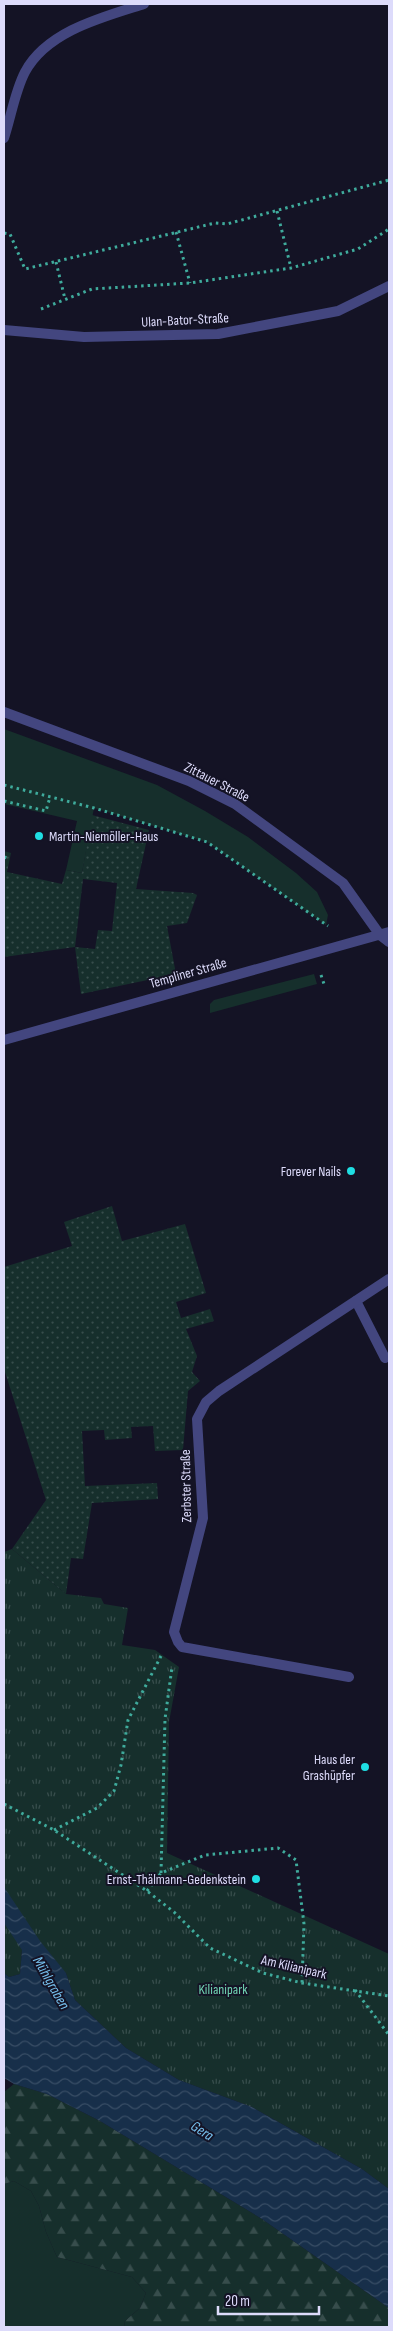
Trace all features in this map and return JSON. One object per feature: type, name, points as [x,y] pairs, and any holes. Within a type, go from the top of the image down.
[{"type":"street","points":[[4,138],[25,72],[39,53],[71,30],[144,4]]},
{"type":"street","name":"Ulan-Bator-Straße","points":[[4,330],[84,336],[218,334],[338,311],[389,286]]},
{"type":"street","name":"Zittauer Straße","points":[[4,712],[189,781],[235,804],[343,883],[385,934],[389,942]]},
{"type":"street","name":"Templiner Straße","points":[[4,1040],[385,934]]},
{"type":"street","name":"Zerbster Straße","points":[[178,1642],[174,1632],[203,1518],[198,1419],[206,1402],[219,1390],[389,1279]]},
{"type":"street","points":[[356,1301],[385,1358]]},
{"type":"street","points":[[178,1642],[182,1647],[349,1677]]},
{"type":"path","points":[[4,233],[10,234],[25,269],[215,223],[226,224],[389,180]]},
{"type":"path","points":[[277,211],[291,268]]},
{"type":"path","points":[[39,310],[92,289],[190,282],[291,268],[358,249],[389,229]]},
{"type":"path","points":[[176,232],[190,282]]},
{"type":"path","points":[[56,262],[65,299]]},
{"type":"path","points":[[4,785],[207,842],[326,925],[335,927]]},
{"type":"path","points":[[4,801],[46,812],[50,797]]},
{"type":"path","points":[[4,858],[10,859]]},
{"type":"path","points":[[321,975],[324,984]]},
{"type":"path","points":[[54,1830],[96,1808],[114,1791],[128,1720],[158,1658],[178,1642]]},
{"type":"path","points":[[161,1873],[165,1719],[172,1666]]},
{"type":"path","name":"Am Kilianipark","points":[[4,1804],[54,1830],[148,1891],[174,1912],[210,1948],[262,1973],[302,1983],[389,1996]]},
{"type":"path","points":[[148,1891],[161,1873],[204,1855],[278,1848],[296,1860],[304,1924],[302,1983]]},
{"type":"path","points":[[355,1990],[389,2034]]},
{"type":"green space","points":[[4,729],[157,785],[248,837],[296,873],[317,892],[328,915],[326,925],[207,842],[94,808],[82,873],[66,870],[77,821],[4,804]]},
{"type":"green space","points":[[92,815],[149,830],[136,889],[193,893],[197,895],[187,923],[167,926],[176,974],[81,994],[75,947],[4,957],[4,851],[11,853],[7,872],[62,884],[66,870],[82,873]],"holes":[[[83,879],[117,883],[112,931],[98,930],[95,949],[75,947]]]},
{"type":"green space","points":[[314,974],[317,984],[210,1013],[210,1004],[214,1000]]},
{"type":"green space","points":[[112,1206],[122,1241],[185,1224],[206,1293],[176,1302],[181,1318],[210,1309],[214,1321],[186,1329],[197,1356],[192,1372],[200,1381],[188,1391],[183,1450],[155,1451],[153,1426],[131,1427],[132,1438],[105,1440],[104,1430],[82,1431],[85,1486],[157,1483],[158,1499],[92,1503],[83,1559],[71,1558],[66,1594],[12,1549],[46,1500],[4,1369],[4,1267],[72,1246],[64,1222]]},
{"type":"green space","name":"Kilianipark","points":[[12,1549],[66,1594],[101,1598],[104,1604],[128,1608],[122,1645],[155,1650],[179,1667],[169,1722],[167,1853],[389,1954],[389,2189],[362,2169],[252,2107],[179,2080],[126,2048],[75,2000],[66,1973],[22,1950],[20,1974],[9,1977],[4,1973],[4,1552]]},
{"type":"green space","points":[[14,2084],[47,2094],[100,2121],[262,2219],[389,2308],[389,2327],[124,2327],[125,2321],[140,2308],[146,2293],[132,2277],[57,2257],[46,2232],[39,2206],[31,2191],[14,2181],[4,2184],[4,2092]]},
{"type":"green space","points":[[14,2181],[31,2191],[39,2206],[46,2232],[57,2257],[132,2277],[146,2293],[140,2308],[125,2321],[124,2327],[4,2327],[4,2184]]},
{"type":"water","points":[[4,1887],[40,1941],[66,1973],[75,2000],[126,2048],[179,2080],[252,2107],[362,2169],[389,2189],[389,2308],[262,2219],[100,2121],[47,2094],[14,2084],[4,2078],[4,1973],[9,1977],[20,1974],[22,1950],[4,1923]]},
{"type":"place","name":"Martin-Niemöller-Haus","points":[[39,836]]},
{"type":"place","name":"Forever Nails","points":[[351,1171]]},
{"type":"place","name":"Haus der Grashüpfer","points":[[365,1767]]},
{"type":"place","name":"Ernst-Thälmann-Gedenkstein","points":[[256,1879]]},
{"type":"water label","name":"Mühlgraben","points":[[51,1983]]},
{"type":"water label","name":"Gera","points":[[202,2131]]}]
